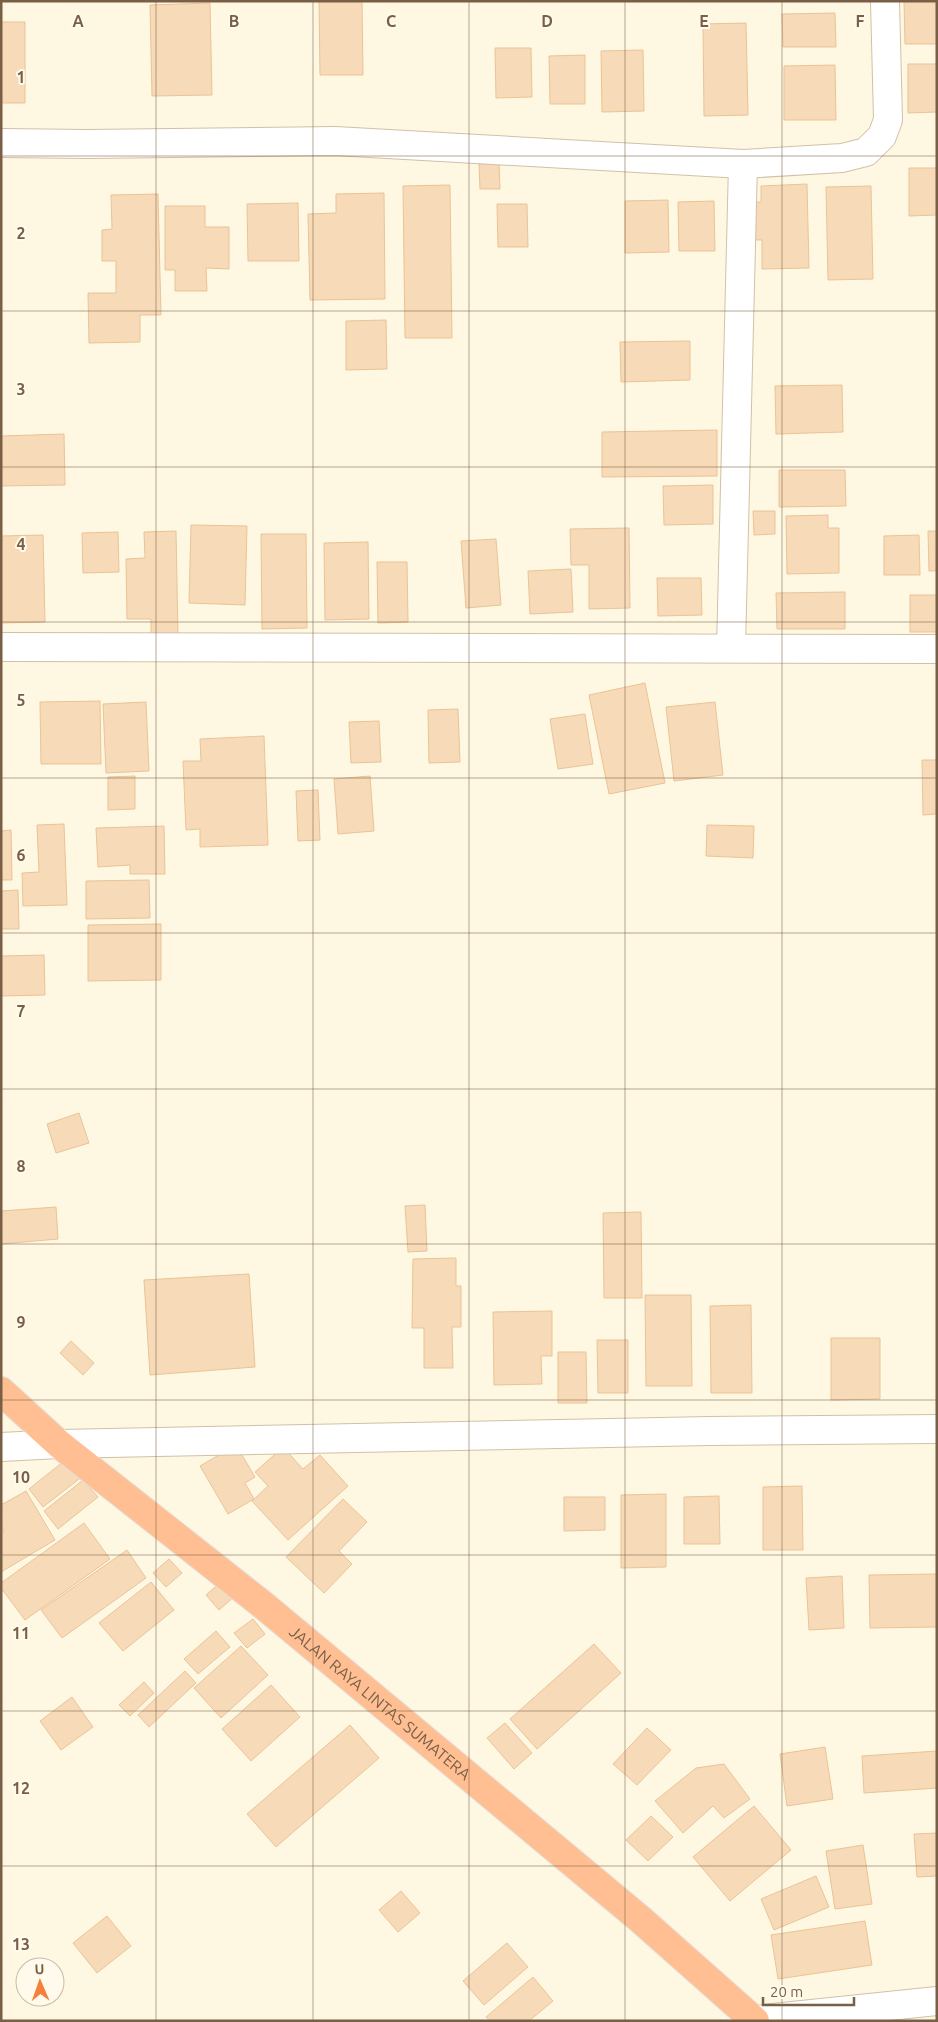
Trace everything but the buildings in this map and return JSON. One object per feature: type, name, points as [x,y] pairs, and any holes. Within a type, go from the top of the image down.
[{"type":"highway","name":"JALAN RAYA LINTAS SUMATERA","points":[[1,1390],[59,1444],[270,1612],[633,1913],[755,2020]]},
{"type":"street","points":[[1,143],[87,144],[335,140],[743,164],[842,158],[866,152],[882,136],[888,120],[885,1]]},
{"type":"street","points":[[731,648],[743,164]]},
{"type":"street","points":[[1,647],[937,649]]},
{"type":"street","points":[[1,1447],[59,1444],[710,1431],[937,1429]]},
{"type":"street","points":[[755,2020],[937,2001]]}]
